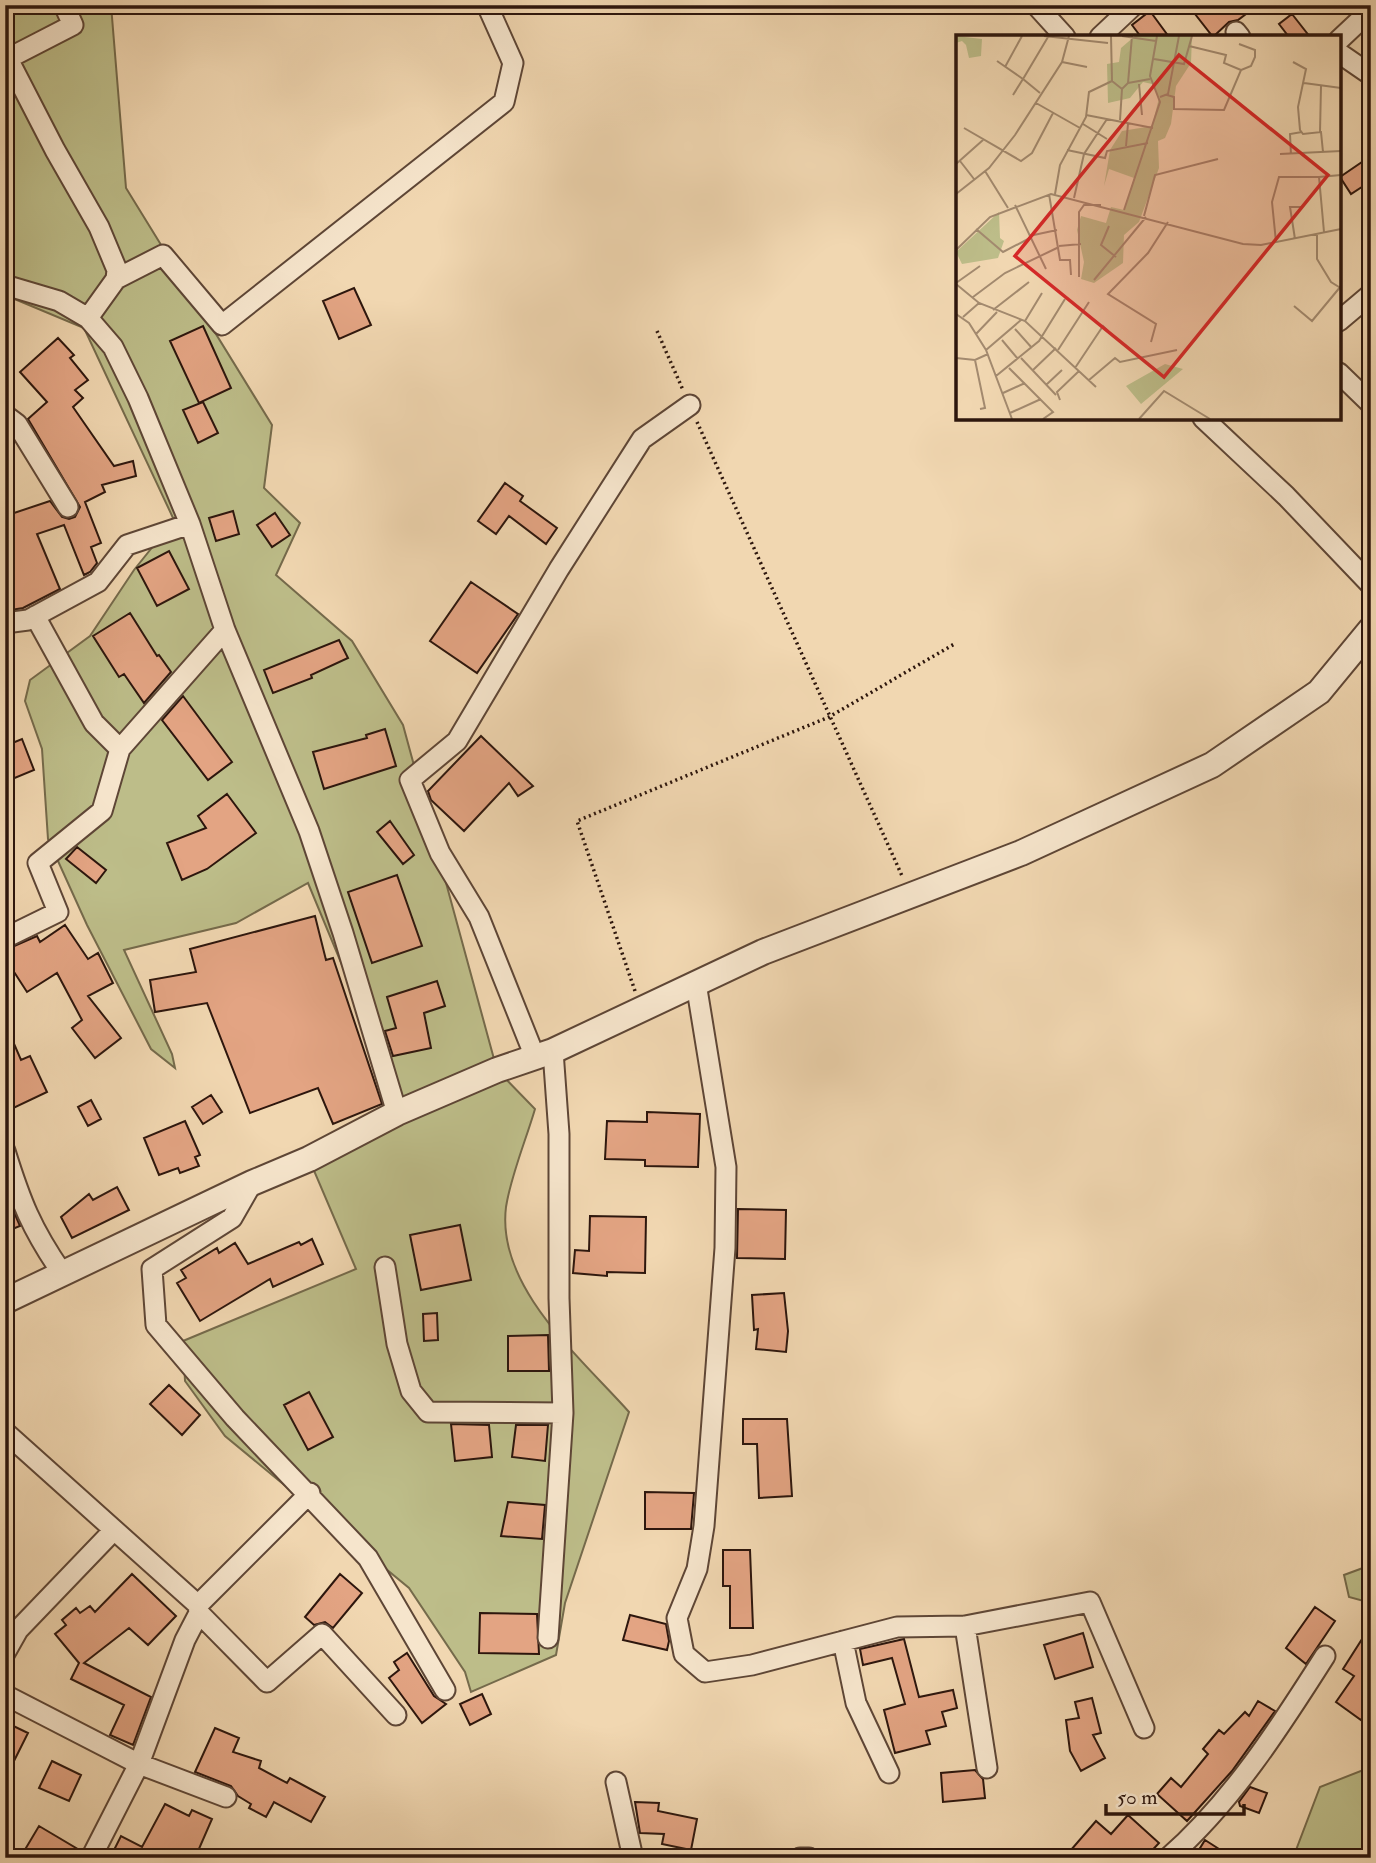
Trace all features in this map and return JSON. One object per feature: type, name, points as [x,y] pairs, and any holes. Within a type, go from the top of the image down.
[{"type":"street","points":[[64,5],[73,25],[6,57],[99,227],[117,271],[116,279]]},
{"type":"street","points":[[88,318],[116,279],[163,255],[222,325],[504,102],[513,63],[487,5]]},
{"type":"street","points":[[1036,5],[1063,35]]},
{"type":"street","points":[[1102,35],[1135,5]]},
{"type":"street","points":[[1341,38],[1371,10]]},
{"type":"street","points":[[1341,54],[1371,75]]},
{"type":"street","points":[[5,285],[60,301],[88,318],[113,347],[147,419],[190,524],[225,630],[309,831],[397,1112]]},
{"type":"street","points":[[1341,319],[1371,294]]},
{"type":"street","points":[[1341,375],[1371,404]]},
{"type":"street","points":[[548,1638],[563,1413],[559,1298],[559,1134],[544,1054],[479,917],[440,853],[410,780],[457,741],[559,569],[642,439],[690,405]]},
{"type":"street","points":[[5,415],[17,424],[68,507]]},
{"type":"street","points":[[1205,420],[1286,496],[1371,585]]},
{"type":"street","points":[[5,623],[35,616],[98,582],[127,545],[190,524]]},
{"type":"street","points":[[35,616],[94,723],[120,749]]},
{"type":"street","points":[[5,1301],[252,1183],[309,1159],[397,1112],[544,1054],[763,952],[1021,853],[1212,765],[1318,692],[1371,629]]},
{"type":"street","points":[[5,938],[58,912],[38,863],[102,811],[120,749],[206,648],[225,630]]},
{"type":"street","points":[[696,983],[723,1133],[726,1167],[725,1248],[704,1526],[697,1569],[677,1618],[684,1654],[705,1672],[752,1665],[897,1627],[965,1626],[1090,1602],[1144,1728]]},
{"type":"street","points":[[5,1151],[23,1208],[37,1237],[62,1273]]},
{"type":"street","points":[[252,1183],[232,1218],[152,1269],[156,1325],[235,1418],[310,1493],[368,1558],[445,1690]]},
{"type":"street","points":[[386,1267],[397,1344],[411,1391],[428,1412],[563,1413]]},
{"type":"street","points":[[5,1432],[199,1609],[267,1682],[322,1634],[396,1715]]},
{"type":"street","points":[[91,1858],[139,1763],[199,1609],[310,1493]]},
{"type":"street","points":[[5,1653],[18,1630],[114,1530]]},
{"type":"street","points":[[965,1626],[987,1768]]},
{"type":"street","points":[[843,1641],[856,1703],[889,1773]]},
{"type":"street","points":[[1168,1858],[1224,1800],[1275,1735],[1325,1656]]},
{"type":"street","points":[[5,1695],[139,1763],[226,1797]]},
{"type":"street","points":[[616,1782],[633,1858]]},
{"type":"street","points":[[800,1858],[809,1858]]},
{"type":"path","points":[[657,331],[911,896]]},
{"type":"path","points":[[642,1009],[578,821],[829,717],[957,643]]},
{"type":"green space","points":[[5,5],[111,5],[126,188],[272,425],[264,488],[300,523],[276,575],[352,641],[403,725],[497,1070],[535,1109],[506,1207],[506,1237],[514,1265],[528,1293],[546,1319],[629,1412],[565,1603],[556,1655],[471,1692],[465,1672],[409,1588],[225,1436],[185,1381],[183,1341],[356,1269],[309,1159],[396,1112],[381,1059],[308,883],[236,923],[124,950],[172,1054],[175,1068],[151,1049],[87,925],[48,839],[42,749],[25,701],[30,680],[90,636],[134,570],[174,520],[84,328],[5,295]]},
{"type":"green space","points":[[1371,1565],[1371,1603],[1349,1597],[1344,1575]]},
{"type":"green space","points":[[1371,1767],[1371,1858],[1293,1858],[1320,1787]]},
{"type":"building","points":[[1188,5],[1258,5],[1238,20],[1229,22],[1215,35],[1211,35]]},
{"type":"building","points":[[1150,11],[1168,35],[1140,35],[1132,25]]},
{"type":"building","points":[[1292,14],[1308,35],[1287,35],[1279,24]]},
{"type":"building","points":[[1362,162],[1371,181],[1351,194],[1341,176]]},
{"type":"building","points":[[354,288],[371,325],[339,339],[323,301]]},
{"type":"building","points":[[203,326],[231,388],[199,403],[170,341]]},
{"type":"building","points":[[58,338],[74,355],[70,358],[88,380],[75,390],[83,398],[73,407],[114,466],[133,461],[136,476],[102,485],[105,492],[85,502],[101,543],[91,547],[97,563],[90,572],[84,575],[64,525],[37,534],[60,589],[23,608],[5,611],[5,516],[50,501],[62,517],[69,519],[75,517],[80,507],[28,419],[47,402],[20,372]]},
{"type":"building","points":[[203,402],[218,433],[198,443],[183,410]]},
{"type":"building","points":[[505,483],[523,496],[520,501],[557,528],[546,544],[509,516],[496,534],[478,521]]},
{"type":"building","points":[[233,511],[239,534],[216,541],[209,518]]},
{"type":"building","points":[[275,513],[290,535],[272,547],[257,525]]},
{"type":"building","points":[[169,551],[189,589],[157,606],[137,568]]},
{"type":"building","points":[[471,582],[518,614],[477,673],[430,641]]},
{"type":"building","points":[[130,613],[157,656],[159,655],[171,672],[144,703],[124,674],[119,677],[93,636]]},
{"type":"building","points":[[339,640],[348,658],[311,675],[312,678],[273,693],[264,670]]},
{"type":"building","points":[[183,696],[232,762],[208,780],[162,720]]},
{"type":"building","points":[[385,729],[396,766],[324,789],[313,752],[367,738],[366,735]]},
{"type":"building","points":[[481,736],[533,786],[518,796],[509,783],[464,831],[431,800],[428,791]]},
{"type":"building","points":[[22,739],[34,770],[5,782],[5,746]]},
{"type":"building","points":[[227,794],[256,833],[207,869],[182,880],[167,843],[206,828],[198,816]]},
{"type":"building","points":[[390,821],[414,855],[403,864],[377,832]]},
{"type":"building","points":[[77,847],[106,870],[96,883],[66,859]]},
{"type":"building","points":[[397,875],[422,946],[372,963],[348,892]]},
{"type":"building","points":[[315,916],[326,960],[333,958],[382,1104],[333,1124],[318,1088],[250,1113],[207,1003],[155,1012],[150,980],[196,972],[190,949]]},
{"type":"building","points":[[65,925],[88,959],[98,953],[113,983],[88,996],[121,1038],[95,1058],[72,1028],[82,1020],[57,973],[27,992],[5,958],[5,950],[37,936],[40,942]]},
{"type":"building","points":[[437,981],[445,1006],[424,1013],[431,1048],[393,1056],[385,1031],[396,1028],[387,997]]},
{"type":"building","points":[[5,1023],[21,1060],[30,1056],[47,1092],[5,1112]]},
{"type":"building","points":[[211,1095],[222,1112],[203,1124],[192,1107]]},
{"type":"building","points":[[91,1100],[101,1119],[88,1126],[78,1107]]},
{"type":"building","points":[[647,1112],[700,1114],[698,1167],[645,1166],[645,1160],[605,1159],[607,1121],[647,1122]]},
{"type":"building","points":[[185,1121],[200,1155],[195,1157],[199,1166],[180,1173],[178,1168],[159,1175],[144,1138]]},
{"type":"building","points":[[117,1187],[129,1210],[72,1238],[61,1217],[89,1194],[93,1200]]},
{"type":"building","points":[[5,1191],[20,1226],[5,1232]]},
{"type":"building","points":[[738,1209],[786,1210],[785,1259],[737,1258]]},
{"type":"building","points":[[590,1216],[646,1217],[645,1273],[607,1272],[607,1276],[573,1273],[575,1250],[589,1251]]},
{"type":"building","points":[[460,1225],[471,1280],[421,1290],[410,1235]]},
{"type":"building","points":[[312,1239],[323,1264],[273,1287],[270,1279],[200,1321],[177,1283],[186,1278],[181,1270],[217,1248],[219,1253],[235,1243],[248,1264]]},
{"type":"building","points":[[784,1293],[788,1331],[786,1352],[756,1349],[758,1329],[754,1330],[752,1295]]},
{"type":"building","points":[[437,1313],[438,1340],[424,1341],[423,1314]]},
{"type":"building","points":[[548,1335],[549,1371],[508,1371],[508,1336]]},
{"type":"building","points":[[169,1385],[200,1415],[182,1435],[150,1404]]},
{"type":"building","points":[[309,1392],[333,1437],[308,1450],[284,1405]]},
{"type":"building","points":[[743,1419],[787,1419],[792,1496],[759,1498],[757,1444],[743,1444]]},
{"type":"building","points":[[451,1424],[489,1425],[492,1457],[455,1461]]},
{"type":"building","points":[[516,1425],[548,1425],[545,1461],[512,1457]]},
{"type":"building","points":[[645,1492],[694,1493],[691,1529],[645,1529]]},
{"type":"building","points":[[508,1502],[545,1505],[542,1539],[501,1536]]},
{"type":"building","points":[[723,1550],[750,1550],[753,1628],[730,1628],[730,1586],[723,1586]]},
{"type":"building","points":[[132,1574],[176,1616],[148,1645],[129,1628],[84,1663],[151,1697],[133,1745],[110,1735],[124,1705],[71,1679],[79,1663],[55,1634],[66,1625],[62,1620],[76,1608],[80,1613],[90,1606],[95,1612]]},
{"type":"building","points":[[340,1574],[362,1593],[333,1628],[325,1622],[314,1625],[305,1617]]},
{"type":"building","points":[[1315,1607],[1335,1621],[1306,1664],[1286,1648]]},
{"type":"building","points":[[480,1613],[537,1614],[539,1654],[479,1653]]},
{"type":"building","points":[[630,1615],[666,1624],[669,1641],[667,1650],[623,1640]]},
{"type":"building","points":[[1371,1625],[1371,1706],[1361,1720],[1336,1702],[1354,1676],[1343,1669]]},
{"type":"building","points":[[1083,1633],[1093,1667],[1055,1679],[1044,1645]]},
{"type":"building","points":[[904,1639],[919,1697],[953,1690],[957,1708],[942,1712],[946,1726],[926,1731],[930,1744],[895,1753],[884,1710],[905,1704],[892,1658],[863,1665],[860,1649]]},
{"type":"building","points":[[407,1653],[434,1696],[446,1704],[422,1723],[389,1678],[399,1670],[394,1662]]},
{"type":"building","points":[[482,1694],[491,1714],[470,1725],[460,1704]]},
{"type":"building","points":[[1092,1698],[1101,1733],[1093,1735],[1105,1758],[1081,1771],[1070,1751],[1066,1720],[1079,1718],[1075,1702]]},
{"type":"building","points":[[1258,1701],[1275,1711],[1232,1771],[1187,1821],[1157,1794],[1171,1778],[1181,1787],[1208,1754],[1203,1749],[1219,1730],[1224,1734],[1245,1712],[1249,1716]]},
{"type":"building","points":[[5,1722],[28,1733],[5,1779]]},
{"type":"building","points":[[215,1728],[239,1738],[233,1752],[261,1761],[259,1768],[287,1783],[290,1778],[325,1797],[311,1822],[274,1802],[266,1817],[249,1808],[251,1804],[238,1796],[231,1786],[195,1772]]},
{"type":"building","points":[[52,1761],[81,1775],[69,1801],[39,1788]]},
{"type":"building","points":[[975,1770],[983,1779],[985,1798],[943,1802],[941,1773]]},
{"type":"building","points":[[1250,1787],[1267,1793],[1259,1813],[1240,1806],[1239,1802]]},
{"type":"building","points":[[635,1802],[659,1803],[658,1811],[697,1819],[691,1850],[662,1844],[664,1834],[640,1833]]},
{"type":"building","points":[[165,1804],[189,1816],[192,1810],[212,1819],[195,1858],[110,1858],[121,1836],[142,1847]]},
{"type":"building","points":[[1128,1815],[1159,1843],[1145,1858],[1064,1858],[1096,1821],[1111,1834]]},
{"type":"building","points":[[39,1826],[81,1851],[79,1858],[20,1858]]},
{"type":"building","points":[[1205,1840],[1233,1858],[1194,1858]]}]
